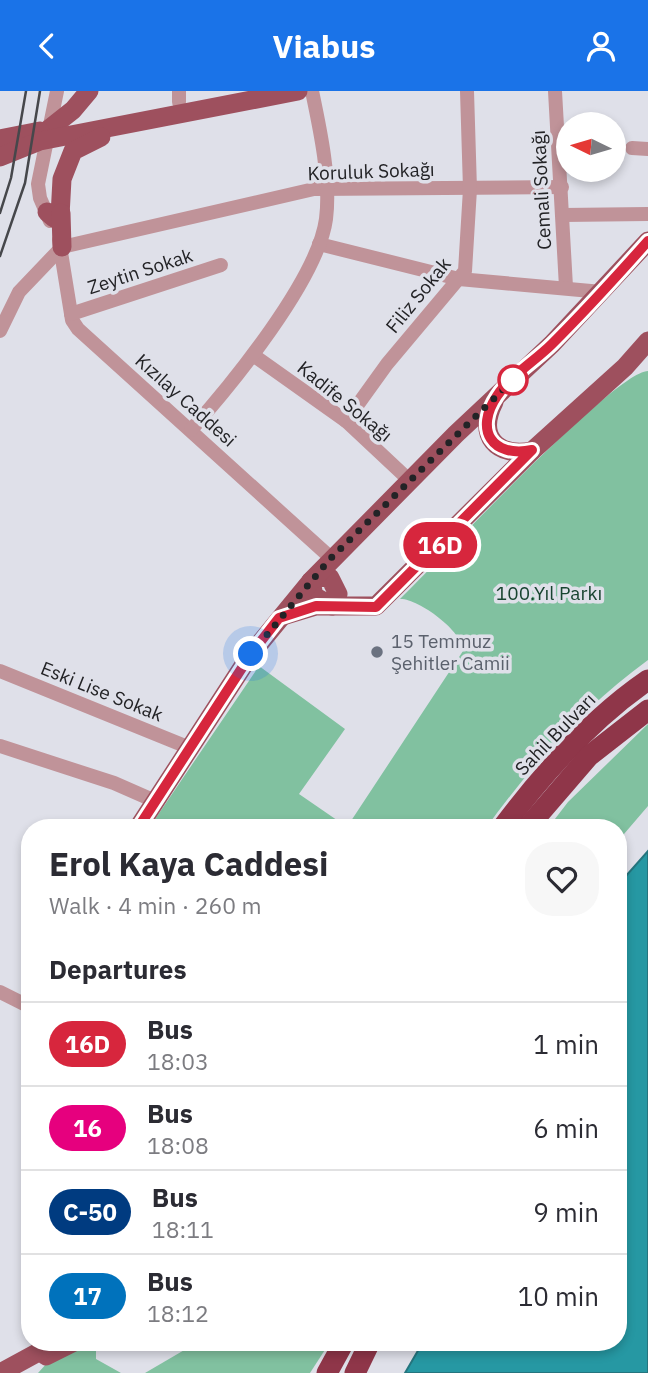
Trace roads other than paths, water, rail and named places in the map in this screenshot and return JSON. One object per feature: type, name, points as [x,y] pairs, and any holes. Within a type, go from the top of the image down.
[{"type":"highway","name":"Sahil Bulvarı","points":[[510,819],[569,748],[646,680]]},
{"type":"highway","name":"Sahil Bulvarı","points":[[535,819],[589,756],[648,710]]},
{"type":"highway","points":[[327,1373],[339,1351]]},
{"type":"highway","points":[[355,1373],[366,1351]]},
{"type":"main road","points":[[3,146],[40,141],[71,124],[89,91]]},
{"type":"main road","points":[[3,146],[49,129],[233,91]]},
{"type":"main road","points":[[62,247],[54,213],[62,179],[73,151],[94,139],[178,103],[286,92]]},
{"type":"main road","points":[[144,819],[251,654],[331,558],[602,292],[648,240]]},
{"type":"main road","points":[[279,618],[307,608],[376,607],[532,450],[625,367],[648,341]]},
{"type":"main road","points":[[625,367],[648,367]]},
{"type":"main road","points":[[497,395],[485,424],[489,437],[506,451],[532,450]]},
{"type":"main road","points":[[311,581],[314,596],[332,606]]},
{"type":"main road","points":[[0,1373],[40,1351]]},
{"type":"main road","points":[[23,1373],[38,1360],[56,1351]]},
{"type":"street","points":[[54,213],[38,184],[57,91]]},
{"type":"street","points":[[191,430],[253,355],[284,310],[319,244],[326,222],[325,188],[319,127],[312,91]]},
{"type":"street","name":"Filiz Sokak","points":[[346,421],[387,364],[458,279],[467,263],[470,189],[467,91]]},
{"type":"street","name":"Cemali Sokağı","points":[[555,91],[566,287]]},
{"type":"street","points":[[632,148],[648,149]]},
{"type":"street","name":"Koruluk Sokağı","points":[[62,247],[325,188],[562,187]]},
{"type":"street","points":[[563,215],[648,214]]},
{"type":"street","points":[[319,244],[458,279],[602,292]]},
{"type":"street","points":[[0,331],[12,301],[62,247]]},
{"type":"street","name":"Kızılay Caddesi","points":[[62,247],[71,314],[78,329],[331,558]]},
{"type":"street","name":"Zeytin Sokak","points":[[71,314],[221,265]]},
{"type":"street","name":"Kadife Sokağı","points":[[253,355],[346,421],[409,480]]},
{"type":"street","points":[[625,367],[648,356]]},
{"type":"street","name":"Eski Lise Sokak","points":[[0,671],[190,748]]},
{"type":"street","points":[[0,746],[114,783],[155,801]]},
{"type":"street","points":[[0,992],[21,1002]]},
{"type":"water","points":[[648,851],[648,1373],[405,1373],[418,1351],[627,1351],[627,875]]},
{"type":"railway","points":[[0,213],[11,178],[26,91]]},
{"type":"railway","points":[[0,256],[25,183],[40,91]]},
{"type":"place","name":"15 Temmuz Şehitler Camii","points":[[377,652]]},
{"type":"park label","name":"100.Yıl Parkı","points":[[549,593]]}]
